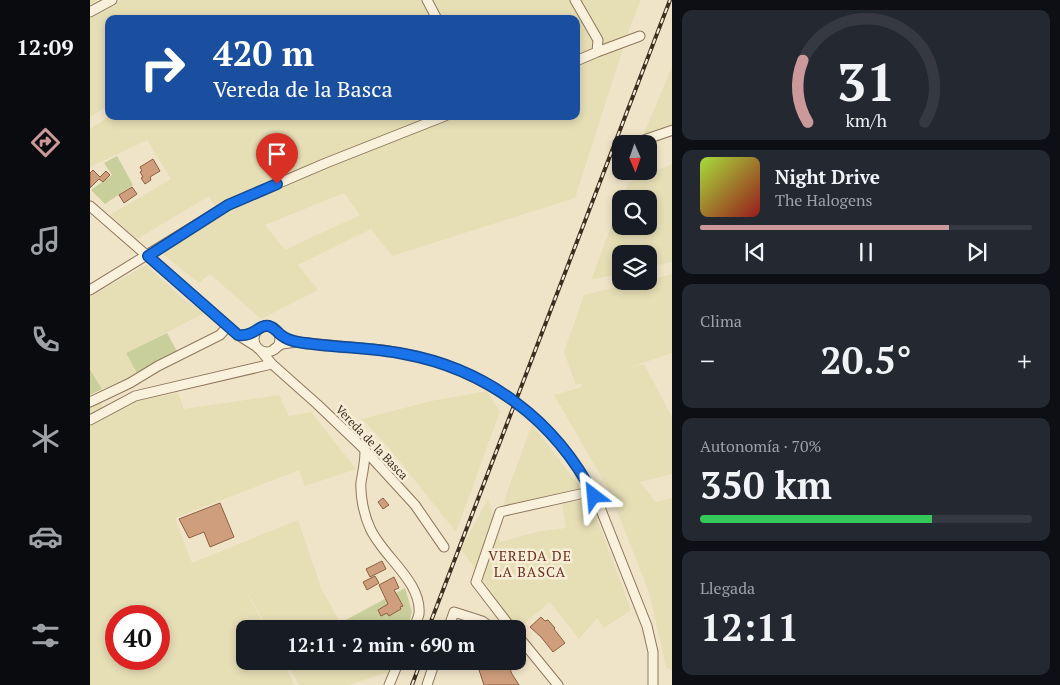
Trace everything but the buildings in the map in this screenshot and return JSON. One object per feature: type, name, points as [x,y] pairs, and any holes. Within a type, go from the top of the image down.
[{"type":"street","points":[[90,12],[112,0]]},
{"type":"street","points":[[427,0],[435,15]]},
{"type":"street","points":[[575,0],[598,40],[597,52]]},
{"type":"street","points":[[580,59],[640,36]]},
{"type":"street","points":[[90,290],[228,205],[326,163],[435,120]]},
{"type":"street","points":[[658,135],[672,130]]},
{"type":"street","name":"Vereda de la Basca","points":[[90,206],[238,335],[259,349],[272,364],[317,404],[365,451],[415,505],[444,547]]},
{"type":"street","points":[[90,402],[220,335],[228,326]]},
{"type":"street","points":[[238,335],[247,336],[260,328],[268,326],[274,328],[286,338],[297,342]]},
{"type":"street","points":[[256,332],[254,339],[259,349],[273,350],[282,344],[297,342],[383,350],[441,363],[490,385],[517,402],[532,415],[573,460],[599,505],[647,626],[653,652],[653,685]]},
{"type":"street","points":[[90,420],[135,396],[272,364],[273,350],[280,340],[278,333]]},
{"type":"street","points":[[365,451],[361,484],[365,513],[370,528],[416,595],[419,613],[416,620]]},
{"type":"street","points":[[505,620],[476,582],[500,512],[580,494]]},
{"type":"street","points":[[451,620],[454,612],[479,620]]},
{"type":"street","points":[[526,647],[558,685]]},
{"type":"street","points":[[526,652],[536,660]]},
{"type":"street","points":[[389,685],[395,670]]},
{"type":"street","points":[[427,685],[432,670]]},
{"type":"shaded area","points":[[90,0],[96,0],[101,12],[122,0],[641,0],[629,30],[575,198],[392,256],[371,229],[298,265],[318,290],[261,319],[210,274],[199,283],[159,251],[215,207],[209,196],[137,239],[110,215],[171,179],[147,140],[90,167],[90,129],[105,119],[580,120],[580,15],[105,15],[105,108],[90,117]],"holes":[[[344,193],[360,215],[285,250],[265,225]]]},
{"type":"shaded area","points":[[672,67],[672,126],[650,135],[643,135]]},
{"type":"shaded area","points":[[672,164],[672,262],[657,265],[657,245],[612,245],[612,275],[591,280],[612,224],[612,235],[657,235],[657,190],[625,190],[628,183],[635,180],[658,180],[658,170]]},
{"type":"shaded area","points":[[146,265],[184,299],[205,313],[126,353],[138,375],[102,389],[90,367],[90,297]]},
{"type":"shaded area","points":[[672,274],[672,353],[628,368],[644,364],[672,417],[672,474],[640,482],[656,502],[672,498],[672,671],[666,667],[649,592],[608,488],[554,395],[582,387],[581,383],[576,385],[564,352],[584,295],[612,288],[612,290],[657,290],[657,278]]},
{"type":"shaded area","points":[[487,391],[500,412],[456,532],[389,448],[362,419],[431,401]]},
{"type":"shaded area","points":[[178,393],[184,409],[279,395],[289,416],[311,412],[356,469],[305,486],[299,470],[175,518],[192,563],[298,520],[322,590],[339,620],[263,620],[240,579],[261,620],[236,620],[236,670],[287,670],[295,685],[90,685],[90,426],[137,400]]},
{"type":"shaded area","points":[[102,400],[102,410],[90,417],[90,405]]},
{"type":"shaded area","points":[[532,424],[581,488],[504,506],[505,498]]},
{"type":"shaded area","points":[[488,499],[500,542],[536,532],[566,528],[562,503],[590,500],[631,610],[604,628],[597,618],[579,639],[550,602],[526,622],[526,620],[512,620],[461,549]]},
{"type":"shaded area","points":[[291,670],[390,670],[349,685],[299,685]]},
{"type":"green space","points":[[117,156],[133,185],[105,204],[91,190],[112,175],[104,163]]},
{"type":"green space","points":[[167,333],[178,353],[138,375],[126,353]]},
{"type":"green space","points":[[90,369],[102,389],[90,395]]},
{"type":"green space","points":[[405,588],[412,612],[410,620],[346,620]]},
{"type":"railway","points":[[431,620],[670,0]]},
{"type":"railway","points":[[412,685],[418,670]]},
{"type":"district","name":"VEREDA DE LA BASCA","points":[[530,564]]},
{"type":"route","points":[[277,184],[228,205],[148,256],[238,335],[247,336],[260,328],[268,326],[274,328],[282,336],[297,342],[402,353],[441,363],[474,377],[517,402],[539,421],[573,460],[594,496]]}]
